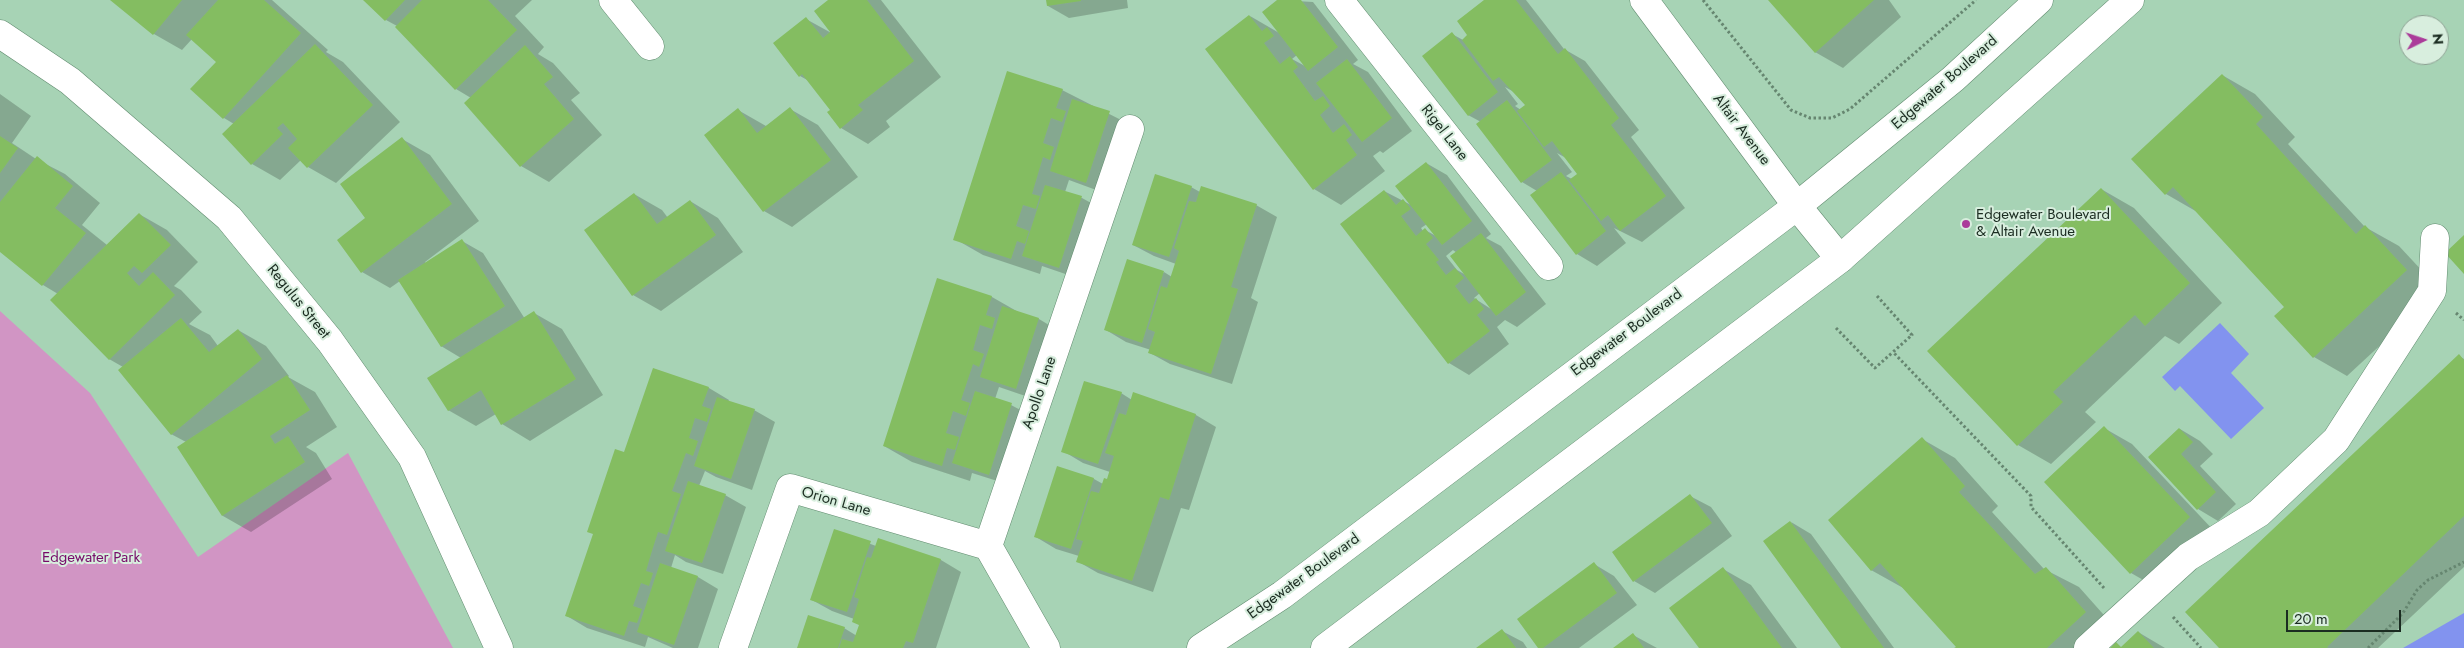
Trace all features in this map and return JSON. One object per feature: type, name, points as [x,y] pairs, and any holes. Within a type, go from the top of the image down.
[{"type":"street","points":[[613,0],[650,46]]},
{"type":"street","name":"Rigel Lane","points":[[1339,0],[1550,266]]},
{"type":"street","name":"Altair Avenue","points":[[1644,0],[1797,206],[1840,259]]},
{"type":"street","name":"Edgewater Boulevard","points":[[1201,648],[1282,595],[1797,206],[1953,79],[2039,0]]},
{"type":"street","points":[[1325,648],[1840,259],[2130,0]]},
{"type":"street","name":"Regulus Street","points":[[0,34],[70,81],[229,218],[324,334],[412,456],[499,648]]},
{"type":"street","name":"Apollo Lane","points":[[988,546],[1130,129]]},
{"type":"street","points":[[2088,648],[2188,557],[2259,513],[2336,440],[2432,291],[2434,238]]},
{"type":"street","name":"Orion Lane","points":[[733,648],[790,488],[988,546]]},
{"type":"street","points":[[988,546],[1046,648]]},
{"type":"path","points":[[1703,0],[1791,110],[1810,118],[1832,118],[1850,109],[1976,0]]},
{"type":"path","points":[[1836,328],[1875,368],[1912,335],[1878,296]]},
{"type":"path","points":[[1894,352],[2031,496],[2031,507],[2127,613]]},
{"type":"path","points":[[2368,648],[2403,613],[2417,590],[2428,580],[2463,563]]},
{"type":"green space","name":"Edgewater Park","points":[[0,311],[90,393],[198,557],[348,453],[453,648],[0,648]]},
{"type":"water","points":[[2220,323],[2249,354],[2231,373],[2264,408],[2231,439],[2180,386],[2175,391],[2162,377]]},
{"type":"water","points":[[2464,613],[2464,648],[2403,648]]},
{"type":"building","points":[[110,0],[182,0],[153,35]]},
{"type":"building","points":[[218,0],[264,0],[301,33],[223,119],[190,89],[216,62],[186,35]]},
{"type":"building","points":[[363,0],[405,0],[385,21]]},
{"type":"building","points":[[422,0],[488,0],[517,30],[455,90],[395,27]]},
{"type":"building","points":[[828,0],[867,0],[914,61],[858,105],[863,110],[840,129],[827,112],[830,110],[802,74],[799,77],[773,43],[806,17],[823,38],[830,32],[814,11]]},
{"type":"building","points":[[1046,0],[1081,0],[1081,1],[1047,6]]},
{"type":"building","points":[[1277,0],[1301,0],[1338,47],[1308,71],[1262,12]]},
{"type":"building","points":[[1484,0],[1516,0],[1558,54],[1565,48],[1619,118],[1611,125],[1666,196],[1620,231],[1608,215],[1601,221],[1569,180],[1577,174],[1552,141],[1544,147],[1517,111],[1525,105],[1499,77],[1493,81],[1462,40],[1467,35],[1457,21]]},
{"type":"building","points":[[1768,0],[1874,0],[1815,53]]},
{"type":"building","points":[[1249,15],[1262,31],[1267,27],[1274,36],[1264,43],[1280,64],[1290,56],[1298,67],[1293,71],[1315,101],[1323,96],[1330,106],[1320,115],[1333,133],[1344,124],[1352,135],[1346,140],[1357,155],[1313,190],[1205,49]]},
{"type":"building","points":[[1452,32],[1498,92],[1468,116],[1422,56]]},
{"type":"building","points":[[315,44],[373,105],[307,168],[288,148],[297,139],[283,123],[277,128],[283,134],[251,165],[222,134]]},
{"type":"building","points":[[525,45],[553,77],[544,84],[574,119],[520,167],[464,103]]},
{"type":"building","points":[[1347,59],[1392,118],[1362,142],[1316,83]]},
{"type":"building","points":[[1007,71],[1063,89],[1056,108],[1066,111],[1062,122],[1051,118],[1043,143],[1054,147],[1050,160],[1043,157],[1032,194],[1040,196],[1036,209],[1023,205],[1016,226],[1029,231],[1025,244],[1017,241],[1011,259],[953,240]]},
{"type":"building","points":[[2222,74],[2263,117],[2256,124],[2356,234],[2365,225],[2407,270],[2313,358],[2274,316],[2284,307],[2173,187],[2165,195],[2131,159]]},
{"type":"building","points":[[1072,99],[1110,111],[1086,183],[1050,171]]},
{"type":"building","points":[[1507,100],[1552,160],[1521,183],[1476,124]]},
{"type":"building","points":[[790,107],[831,160],[763,212],[704,135],[738,108],[757,133]]},
{"type":"building","points":[[0,136],[18,148],[0,173]]},
{"type":"building","points":[[402,137],[452,204],[361,273],[337,240],[365,218],[340,184]]},
{"type":"building","points":[[37,156],[73,186],[55,208],[86,233],[42,286],[0,252],[0,202]]},
{"type":"building","points":[[1426,162],[1472,221],[1442,245],[1395,186]]},
{"type":"building","points":[[1561,172],[1606,231],[1576,255],[1530,195]]},
{"type":"building","points":[[1155,174],[1192,186],[1169,257],[1132,245]]},
{"type":"building","points":[[1045,185],[1082,196],[1059,268],[1022,256]]},
{"type":"building","points":[[1201,186],[1257,204],[1231,287],[1238,289],[1211,374],[1148,353],[1155,332],[1148,329],[1161,286],[1167,288],[1179,251],[1174,248],[1189,201],[1196,202]]},
{"type":"building","points":[[2101,188],[2190,283],[2145,326],[2135,315],[2053,392],[2063,402],[2017,446],[1927,351]]},
{"type":"building","points":[[1384,190],[1396,205],[1403,199],[1411,209],[1401,216],[1416,236],[1425,228],[1433,238],[1426,244],[1439,260],[1436,262],[1446,275],[1455,268],[1464,278],[1455,286],[1469,304],[1476,298],[1484,309],[1477,315],[1490,331],[1448,364],[1340,224]]},
{"type":"building","points":[[634,193],[657,224],[690,200],[716,235],[632,296],[584,230]]},
{"type":"building","points":[[139,213],[171,245],[142,273],[134,266],[127,273],[139,286],[153,272],[175,295],[109,360],[50,300]]},
{"type":"building","points":[[1481,233],[1526,292],[1496,316],[1450,256]]},
{"type":"building","points":[[2464,235],[2464,274],[2445,253]]},
{"type":"building","points":[[462,239],[505,306],[441,347],[398,280]]},
{"type":"building","points":[[1127,259],[1164,271],[1142,343],[1104,330]]},
{"type":"building","points":[[937,278],[992,296],[986,315],[995,318],[992,329],[980,325],[973,350],[984,354],[979,367],[973,364],[961,400],[970,403],[966,416],[953,411],[946,433],[959,437],[955,450],[947,448],[942,466],[883,446]]},
{"type":"building","points":[[1002,306],[1039,318],[1016,389],[980,377]]},
{"type":"building","points":[[534,311],[576,379],[501,425],[481,390],[448,411],[427,378]]},
{"type":"building","points":[[181,318],[209,352],[238,329],[262,359],[171,435],[118,370]]},
{"type":"building","points":[[2459,354],[2464,360],[2464,516],[2328,648],[2219,648],[2185,612]]},
{"type":"building","points":[[653,368],[709,387],[702,406],[711,409],[707,422],[695,418],[689,438],[698,441],[693,456],[686,453],[672,491],[681,494],[667,535],[658,532],[646,571],[653,573],[649,586],[641,583],[633,606],[642,609],[637,623],[629,621],[624,636],[565,616],[593,534],[587,532],[615,449],[624,452]]},
{"type":"building","points":[[287,375],[310,410],[270,436],[275,444],[288,436],[305,462],[222,516],[177,447]]},
{"type":"building","points":[[1084,381],[1122,392],[1098,464],[1061,452]]},
{"type":"building","points":[[975,391],[1012,403],[989,475],[952,463]]},
{"type":"building","points":[[1133,392],[1196,414],[1169,500],[1160,497],[1132,581],[1076,562],[1083,541],[1076,539],[1091,491],[1099,493],[1104,478],[1107,479],[1114,456],[1105,453],[1119,413],[1126,415]]},
{"type":"building","points":[[717,397],[755,409],[731,479],[694,466]]},
{"type":"building","points":[[2104,426],[2190,517],[2130,574],[2044,482]]},
{"type":"building","points":[[2179,428],[2193,442],[2181,454],[2216,492],[2197,510],[2148,457]]},
{"type":"building","points":[[1922,437],[1965,486],[1959,492],[2035,574],[2046,567],[2086,612],[2047,648],[1954,648],[1956,647],[1880,563],[1871,571],[1828,520]]},
{"type":"building","points":[[1057,466],[1094,478],[1071,549],[1034,537]]},
{"type":"building","points":[[688,481],[726,494],[702,563],[665,551]]},
{"type":"building","points":[[1690,494],[1712,523],[1633,582],[1612,552]]},
{"type":"building","points":[[1790,521],[1884,648],[1841,648],[1763,541]]},
{"type":"building","points":[[834,529],[871,541],[847,612],[810,600]]},
{"type":"building","points":[[878,538],[941,559],[913,643],[906,641],[903,648],[839,648],[842,639],[853,642],[859,625],[852,622],[859,599],[854,597],[867,557],[871,558]]},
{"type":"building","points":[[1594,562],[1617,593],[1543,648],[1538,648],[1517,619]]},
{"type":"building","points":[[660,563],[698,576],[674,645],[637,632]]},
{"type":"building","points":[[1723,567],[1782,648],[1699,648],[1669,608]]},
{"type":"building","points":[[808,615],[845,627],[838,648],[797,648]]},
{"type":"building","points":[[1502,629],[1516,648],[1476,648]]},
{"type":"building","points":[[2138,631],[2154,648],[2110,648],[2116,642],[2121,647]]},
{"type":"building","points":[[1633,633],[1644,648],[1613,648]]},
{"type":"place","name":"Edgewater Boulevard & Altair Avenue","points":[[1966,224]]}]
